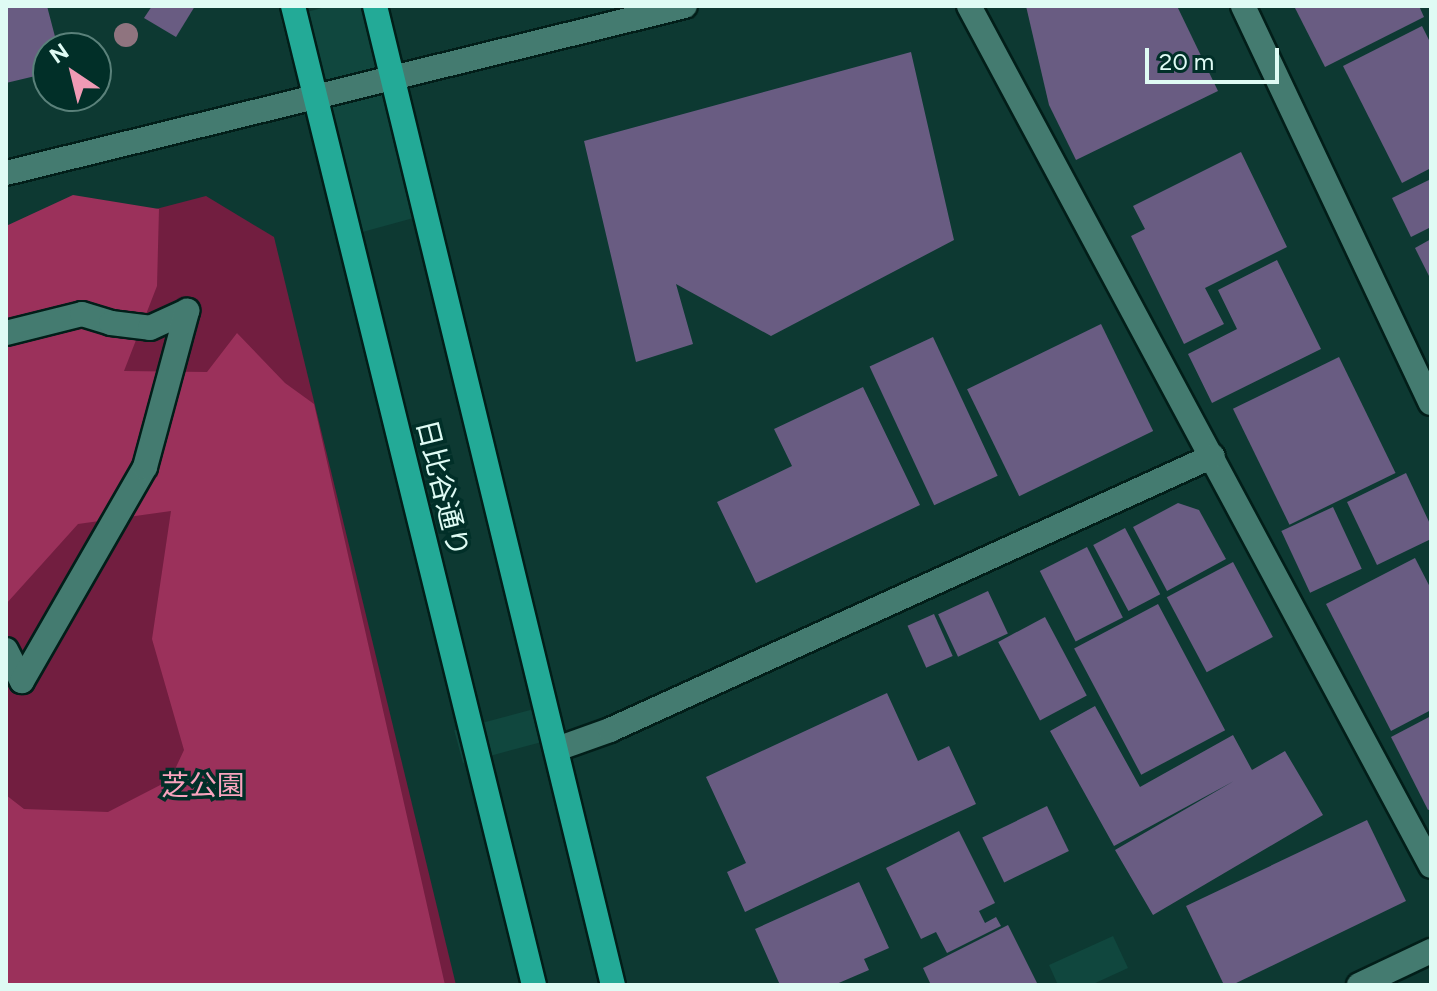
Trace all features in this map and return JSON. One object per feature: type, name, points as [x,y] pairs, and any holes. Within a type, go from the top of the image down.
[{"type":"main road","name":"日比谷通り","points":[[293,6],[534,985]]},
{"type":"main road","name":"日比谷通り","points":[[375,6],[613,985]]},
{"type":"street","points":[[6,173],[685,6]]},
{"type":"street","points":[[969,6],[1431,866]]},
{"type":"street","points":[[1243,6],[1431,403]]},
{"type":"street","points":[[6,333],[82,314],[111,323],[150,328],[187,311],[145,467],[22,681],[6,650]]},
{"type":"street","points":[[557,749],[610,730],[1213,456]]},
{"type":"street","points":[[1359,985],[1431,951]]},
{"type":"shaded area","points":[[329,6],[368,6],[428,214],[337,239],[281,19]]},
{"type":"shaded area","points":[[545,706],[554,739],[463,763],[454,730]]},
{"type":"shaded area","points":[[1113,936],[1128,968],[1091,985],[1058,985],[1049,965]]},
{"type":"green space","name":"芝公園","points":[[73,195],[159,209],[157,286],[124,371],[207,372],[237,333],[285,383],[314,404],[445,985],[6,985],[6,795],[24,809],[108,812],[170,780],[184,750],[152,639],[171,511],[78,524],[6,604],[6,226]]},
{"type":"green space","name":"芝公園","points":[[206,196],[274,237],[456,985],[6,985],[6,248]]},
{"type":"building","points":[[6,6],[47,6],[54,32],[32,32],[32,77],[6,83]]},
{"type":"building","points":[[152,6],[195,6],[176,37],[144,18]]},
{"type":"building","points":[[1026,6],[1177,6],[1218,91],[1076,160],[1049,105]]},
{"type":"building","points":[[1294,6],[1419,6],[1424,17],[1325,67]]},
{"type":"building","points":[[1422,26],[1431,44],[1431,168],[1402,183],[1343,66]]},
{"type":"building","points":[[911,52],[954,240],[771,336],[676,284],[693,344],[636,362],[584,141]]},
{"type":"building","points":[[1241,152],[1287,247],[1205,288],[1224,324],[1184,344],[1131,236],[1145,229],[1133,206]]},
{"type":"building","points":[[1431,179],[1431,227],[1411,237],[1392,198]]},
{"type":"building","points":[[1431,239],[1431,280],[1415,248]]},
{"type":"building","points":[[1277,260],[1321,349],[1212,403],[1188,354],[1237,329],[1218,290]]},
{"type":"building","points":[[1101,324],[1153,431],[1019,496],[967,389]]},
{"type":"building","points":[[933,337],[998,476],[934,505],[870,367]]},
{"type":"building","points":[[1339,357],[1396,473],[1289,525],[1233,409]]},
{"type":"building","points":[[863,387],[920,505],[756,583],[717,502],[792,466],[774,429]]},
{"type":"building","points":[[1406,473],[1431,526],[1431,539],[1377,565],[1347,502]]},
{"type":"building","points":[[1178,503],[1199,510],[1226,559],[1167,591],[1133,527]]},
{"type":"building","points":[[1333,507],[1362,569],[1310,593],[1281,531]]},
{"type":"building","points":[[1125,528],[1160,594],[1128,611],[1093,545]]},
{"type":"building","points":[[1087,547],[1123,617],[1076,641],[1040,571]]},
{"type":"building","points":[[1415,558],[1431,589],[1431,710],[1391,731],[1326,604]]},
{"type":"building","points":[[1233,562],[1273,637],[1207,672],[1167,597]]},
{"type":"building","points":[[988,591],[1008,634],[958,657],[938,614]]},
{"type":"building","points":[[1158,604],[1225,730],[1141,775],[1074,649]]},
{"type":"building","points":[[934,614],[953,656],[926,668],[908,626]]},
{"type":"building","points":[[1045,617],[1087,696],[1040,720],[998,642]]},
{"type":"building","points":[[887,693],[918,761],[949,746],[976,804],[745,912],[727,872],[746,863],[706,777]]},
{"type":"building","points":[[1095,706],[1140,787],[1233,735],[1252,770],[1285,751],[1323,815],[1153,915],[1115,850],[1234,781],[1114,846],[1050,731]]},
{"type":"building","points":[[1431,716],[1431,809],[1428,810],[1391,737]]},
{"type":"building","points":[[1047,806],[1069,851],[1004,883],[982,838]]},
{"type":"building","points":[[1367,820],[1406,901],[1232,985],[1224,985],[1186,906]]},
{"type":"building","points":[[959,831],[995,903],[979,911],[985,923],[996,917],[1001,926],[947,953],[936,932],[921,939],[886,868]]},
{"type":"building","points":[[859,882],[889,948],[864,959],[869,970],[834,985],[780,985],[755,929]]},
{"type":"building","points":[[1008,925],[1038,985],[931,985],[923,968]]}]
